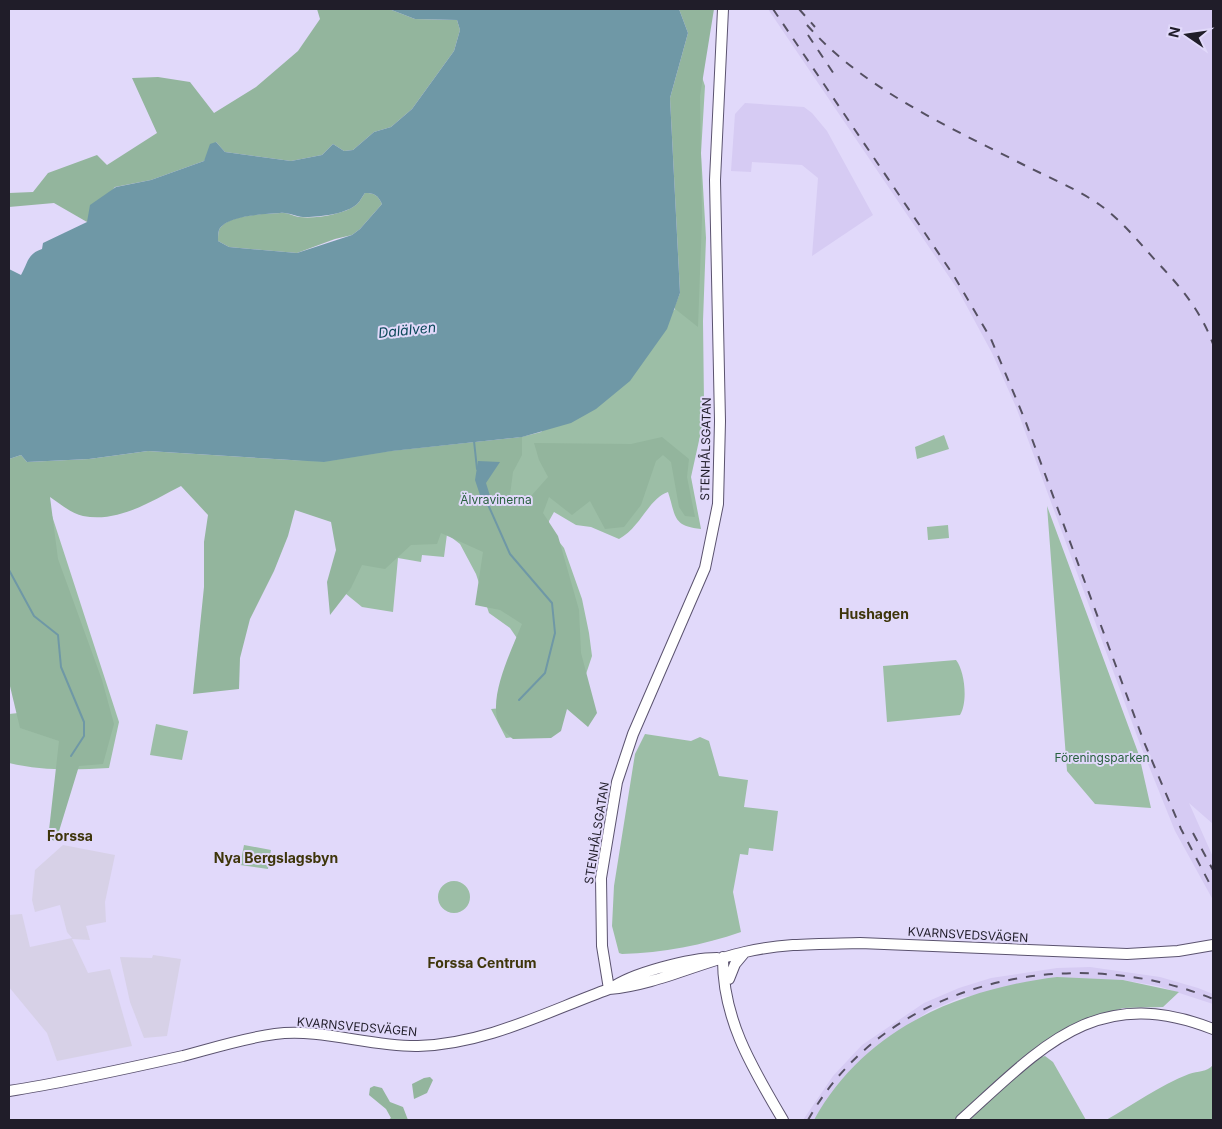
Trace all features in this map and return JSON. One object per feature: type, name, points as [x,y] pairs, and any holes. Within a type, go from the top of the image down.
[{"type":"street","name":"STENHÅLSGATAN","points":[[609,989],[602,946],[601,878],[617,782],[633,734],[705,568],[718,504],[720,421],[715,180],[722,9]]},
{"type":"street","name":"KVARNSVEDSVÄGEN","points":[[609,989],[623,988],[704,966],[745,952],[795,945],[860,943],[1127,954],[1170,952],[1213,945]]},
{"type":"street","points":[[726,977],[745,952]]},
{"type":"street","name":"KVARNSVEDSVÄGEN","points":[[9,1091],[74,1080],[275,1034],[311,1034],[370,1043],[415,1046],[460,1042],[510,1028],[609,989],[620,981],[632,976],[702,958],[723,958]]},
{"type":"street","points":[[723,958],[731,1016],[736,1036],[746,1057],[783,1120]]},
{"type":"street","points":[[704,966],[710,966],[726,977]]},
{"type":"street","points":[[961,1120],[1047,1046],[1085,1024],[1122,1013],[1154,1013],[1182,1018],[1213,1029]]},
{"type":"shaded area","points":[[768,9],[1213,9],[1213,824],[1189,803],[1213,857],[1213,900],[1175,831],[1140,744],[1016,407],[992,353],[958,290]]},
{"type":"shaded area","points":[[745,103],[804,107],[812,113],[827,131],[873,215],[812,256],[818,178],[802,165],[752,162],[751,172],[731,171],[735,114]]},
{"type":"shaded area","points":[[63,845],[115,855],[105,902],[106,922],[86,926],[90,940],[72,939],[88,973],[110,969],[132,1046],[57,1061],[47,1033],[9,987],[9,915],[22,914],[30,947],[72,938],[67,932],[60,905],[35,912],[32,900],[35,870]]},
{"type":"shaded area","points":[[153,955],[181,959],[167,1036],[144,1038],[130,1002],[120,957],[152,958]]},
{"type":"shaded area","points":[[1090,967],[1160,977],[1198,988],[1213,994],[1213,1004],[1158,986],[1123,980],[962,997],[929,1011],[868,1053],[841,1082],[814,1120],[803,1120],[833,1076],[862,1045],[924,1003],[959,988],[991,978],[1057,968]]},
{"type":"green space","points":[[317,9],[389,9],[415,19],[457,20],[460,30],[454,51],[412,109],[391,127],[374,132],[353,150],[344,151],[333,144],[322,155],[291,161],[225,152],[216,142],[204,161],[151,180],[115,187],[87,222],[54,203],[9,207],[9,193],[33,192],[48,173],[97,155],[107,165],[157,133],[132,78],[158,77],[190,82],[214,113],[256,87],[298,51],[320,19]]},
{"type":"green space","points":[[679,9],[714,9],[700,96],[702,218],[698,327],[674,308],[680,293],[670,98],[688,33]]},
{"type":"green space","name":"Älvravinerna","points":[[695,9],[714,9],[703,12],[701,74],[705,86],[701,153],[706,238],[703,321],[704,403],[702,427],[691,477],[701,529],[692,528],[680,522],[674,513],[668,492],[655,500],[627,534],[619,539],[591,527],[576,525],[554,512],[549,521],[549,529],[564,548],[582,599],[589,633],[592,656],[583,683],[520,736],[506,738],[491,709],[513,707],[521,644],[510,628],[489,613],[476,574],[460,544],[447,534],[444,557],[422,555],[421,562],[398,558],[393,612],[362,607],[340,589],[336,480],[43,488],[119,722],[109,768],[59,769],[9,763],[9,714],[37,711],[9,468],[273,463],[517,438],[541,432],[675,309],[681,296]]},
{"type":"green space","points":[[365,193],[375,195],[382,204],[360,229],[352,235],[297,253],[229,247],[218,241],[219,230],[223,225],[238,218],[282,213],[299,217],[320,217],[350,208],[357,204]]},
{"type":"green space","points":[[944,435],[949,449],[917,459],[915,447]]},
{"type":"green space","name":"Älvravinerna","points":[[522,437],[522,455],[513,472],[510,495],[532,495],[548,477],[539,460],[534,443],[631,444],[662,437],[689,459],[687,477],[695,517],[685,516],[679,507],[671,462],[663,455],[656,461],[641,505],[624,527],[605,529],[590,501],[572,515],[549,497],[543,513],[558,536],[579,610],[581,653],[597,713],[588,727],[567,709],[561,731],[551,738],[513,739],[506,733],[498,721],[496,710],[499,685],[522,624],[500,610],[475,605],[483,552],[441,533],[437,544],[411,545],[385,569],[362,565],[351,588],[330,615],[327,582],[336,550],[331,522],[295,510],[288,536],[274,571],[250,619],[240,658],[239,689],[193,694],[204,587],[204,542],[208,515],[181,486],[122,514],[109,516],[79,515],[50,497],[58,559],[102,680],[114,724],[103,764],[79,766],[56,841],[48,839],[59,741],[20,728],[9,682],[9,459],[21,455],[27,462],[89,459],[148,451],[324,462],[392,451]]},
{"type":"green space","name":"Föreningsparken","points":[[1047,506],[1139,755],[1151,808],[1095,804],[1067,771]]},
{"type":"green space","points":[[948,525],[949,538],[928,540],[927,527]]},
{"type":"green space","points":[[956,660],[962,672],[965,695],[960,715],[887,722],[883,666]]},
{"type":"green space","points":[[156,724],[188,731],[182,760],[150,755]]},
{"type":"green space","points":[[645,734],[691,741],[700,737],[709,741],[719,776],[748,780],[744,807],[778,811],[773,851],[749,848],[748,855],[740,854],[733,892],[741,932],[683,947],[653,952],[622,954],[619,953],[612,926],[614,886],[635,754]]},
{"type":"green space","points":[[244,845],[271,850],[268,869],[240,865]]},
{"type":"green space","points":[[454,881],[466,885],[470,897],[466,909],[454,913],[442,909],[438,897],[442,885]]},
{"type":"green space","points":[[1057,977],[1123,980],[1179,992],[1163,1007],[1123,1008],[1074,1024],[1052,1038],[954,1120],[814,1120],[835,1088],[859,1061],[887,1038],[918,1019],[950,1004],[985,992],[1020,983]]},
{"type":"green space","points":[[1045,1056],[1053,1062],[1086,1120],[964,1120],[1031,1060]]},
{"type":"green space","points":[[1213,1065],[1213,1120],[1106,1120],[1168,1084]]},
{"type":"green space","points":[[430,1077],[433,1080],[427,1093],[414,1099],[412,1084]]},
{"type":"green space","points":[[374,1086],[382,1088],[390,1102],[403,1107],[408,1120],[388,1120],[391,1118],[386,1109],[369,1095],[370,1088]]},
{"type":"water","name":"Dalälven","points":[[389,9],[679,9],[688,33],[670,98],[680,293],[667,329],[630,381],[596,409],[571,423],[522,437],[392,451],[324,462],[148,451],[89,459],[27,462],[21,455],[9,459],[9,269],[21,275],[28,259],[33,253],[42,249],[43,243],[87,222],[90,205],[116,187],[151,180],[204,161],[210,144],[216,142],[225,152],[291,161],[322,155],[333,144],[344,151],[353,150],[374,132],[391,127],[412,109],[454,51],[460,30],[457,20],[415,19]],"holes":[[[365,193],[373,194],[379,198],[382,204],[360,229],[352,235],[297,253],[229,247],[218,241],[219,230],[223,225],[238,218],[283,213],[303,217],[330,215],[351,208],[357,204]]]},
{"type":"water","points":[[478,461],[500,462],[486,483],[491,499],[483,504],[475,480]]},
{"type":"waterway","points":[[474,441],[477,469]]},
{"type":"waterway","points":[[486,500],[510,554],[552,603],[555,633],[545,673],[519,700]]},
{"type":"waterway","points":[[9,570],[34,616],[58,635],[61,667],[84,722],[84,736],[71,756]]},
{"type":"railway","points":[[773,9],[954,276],[991,339],[1025,420],[1144,742],[1181,829],[1213,890]]},
{"type":"railway","points":[[799,9],[815,27]]},
{"type":"railway","points":[[807,25],[829,48],[881,88],[939,122],[1073,189],[1108,211],[1129,231],[1181,290],[1196,310],[1213,344]]},
{"type":"railway","points":[[808,35],[834,74]]},
{"type":"railway","points":[[1193,833],[1213,870]]},
{"type":"railway","points":[[808,1120],[842,1072],[884,1034],[933,1005],[987,985],[1043,975],[1101,974],[1158,982],[1213,999]]},
{"type":"district","name":"Hushagen","points":[[874,614]]},
{"type":"district","name":"Forssa","points":[[70,836]]},
{"type":"district","name":"Nya Bergslagsbyn","points":[[276,858]]},
{"type":"district","name":"Forssa Centrum","points":[[482,963]]}]
